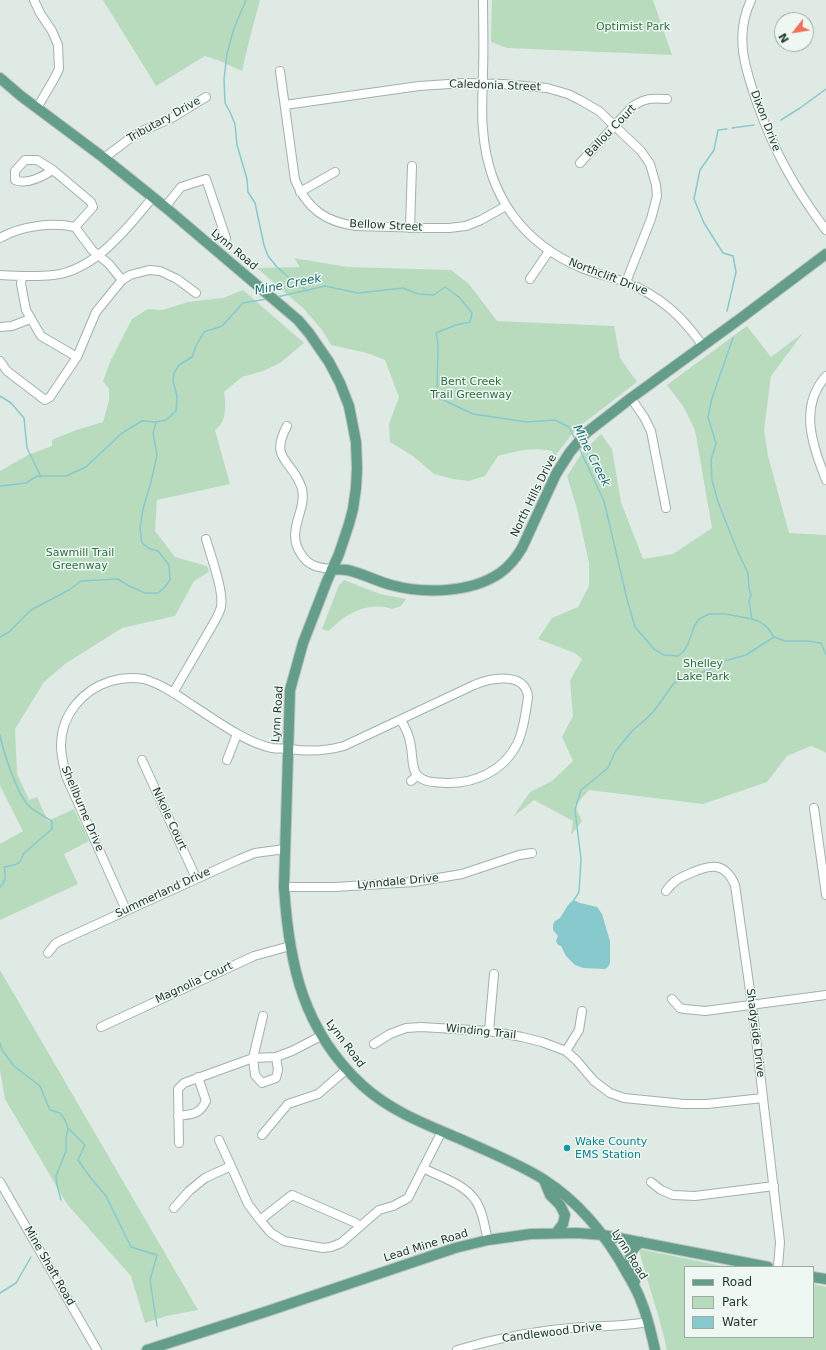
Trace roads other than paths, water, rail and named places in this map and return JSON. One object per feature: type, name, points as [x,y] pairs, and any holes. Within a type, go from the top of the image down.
[{"type":"main road","name":"Lynn Road","points":[[0,78],[21,96],[153,197],[298,320],[320,348],[340,383],[349,406],[356,442],[357,468],[353,509],[349,524],[303,643],[290,690],[284,887],[286,920],[290,946],[302,997],[321,1036],[346,1070],[382,1100],[402,1112],[526,1170],[544,1180],[577,1207],[603,1235],[617,1254],[637,1291],[648,1322],[655,1350]]},
{"type":"main road","name":"North Hills Drive","points":[[332,569],[348,570],[391,585],[426,591],[456,589],[482,582],[495,576],[510,564],[522,548],[556,474],[573,447],[586,433],[826,254]]},
{"type":"main road","points":[[544,1180],[550,1195],[560,1205],[565,1215],[563,1224],[556,1233]]},
{"type":"main road","name":"Lead Mine Road","points":[[147,1350],[455,1248],[488,1240],[531,1234],[556,1233],[603,1235],[763,1266]]},
{"type":"main road","points":[[637,1291],[630,1252],[632,1248],[640,1242]]},
{"type":"main road","points":[[814,1276],[826,1279]]},
{"type":"street","points":[[34,0],[40,13],[52,31],[58,45],[59,69],[37,108]]},
{"type":"street","name":"Northclift Drive","points":[[483,0],[482,130],[488,165],[493,180],[506,206],[524,230],[536,242],[549,251],[564,260],[585,269],[626,282],[652,294],[690,327],[703,346]]},
{"type":"street","name":"Dixon Drive","points":[[751,0],[748,6],[742,31],[743,60],[762,118],[781,162],[799,192],[826,230]]},
{"type":"street","name":"Bellow Street","points":[[280,70],[295,180],[300,192],[310,206],[321,214],[343,224],[356,226],[449,228],[466,226],[481,220],[506,206]]},
{"type":"street","name":"Caledonia Street","points":[[285,105],[431,85],[464,83],[547,88],[568,94],[580,100],[599,111],[641,151],[650,164],[656,185],[657,196],[651,219],[626,282]]},
{"type":"street","name":"Tributary Drive","points":[[104,158],[137,133],[170,119],[206,97]]},
{"type":"street","name":"Ballou Court","points":[[580,163],[633,106],[642,100],[651,98],[667,99]]},
{"type":"street","points":[[410,228],[412,166]]},
{"type":"street","points":[[52,170],[91,202],[93,207],[75,227]]},
{"type":"street","points":[[300,192],[335,172]]},
{"type":"street","points":[[165,207],[181,187],[206,179],[226,238]]},
{"type":"street","points":[[0,275],[54,275],[75,270],[98,256],[153,197]]},
{"type":"street","points":[[0,238],[10,233],[28,228],[57,225],[75,227],[92,250],[109,264],[122,280]]},
{"type":"street","points":[[530,279],[549,251]]},
{"type":"street","points":[[0,361],[7,371],[44,400],[50,397],[77,357],[96,312],[122,280],[130,275],[149,270],[160,271],[178,279],[196,293]]},
{"type":"street","points":[[22,276],[21,284],[24,303],[30,319],[41,336],[77,357]]},
{"type":"street","points":[[0,327],[12,326],[30,319]]},
{"type":"street","points":[[826,376],[822,380],[814,396],[810,408],[809,422],[826,480]]},
{"type":"street","points":[[631,398],[644,416],[651,431],[666,508]]},
{"type":"street","points":[[287,426],[279,445],[281,454],[298,480],[302,490],[302,501],[295,527],[295,543],[301,555],[311,565],[320,568],[332,569]]},
{"type":"street","points":[[173,693],[221,608],[222,600],[219,584],[206,539]]},
{"type":"street","name":"Shellburne Drive","points":[[126,910],[66,776],[62,760],[61,745],[64,727],[70,711],[81,698],[91,690],[118,679],[144,679],[162,686],[237,734],[272,748],[312,751],[333,749],[344,746],[478,683],[493,679],[512,680],[529,686],[522,730],[518,742],[510,754],[496,769],[483,777],[472,781],[459,783],[432,782],[414,779],[410,741],[401,720]]},
{"type":"street","points":[[227,760],[237,734]]},
{"type":"street","name":"Nikole Court","points":[[142,760],[196,878]]},
{"type":"street","points":[[814,808],[826,894]]},
{"type":"street","name":"Summerland Drive","points":[[48,953],[55,944],[60,941],[196,878],[255,853],[285,849]]},
{"type":"street","name":"Lynndale Drive","points":[[284,887],[414,882],[462,874],[519,854],[532,853]]},
{"type":"street","name":"Shadyside Drive","points":[[666,891],[672,882],[705,867],[715,866],[726,870],[735,885],[752,1005],[774,1186],[780,1242],[778,1266]]},
{"type":"street","name":"Magnolia Court","points":[[101,1027],[248,959],[269,951],[290,946]]},
{"type":"street","points":[[489,1031],[494,974]]},
{"type":"street","points":[[672,999],[680,1008],[697,1011],[826,995]]},
{"type":"street","points":[[566,1052],[578,1030],[582,1011]]},
{"type":"street","points":[[263,1016],[253,1058],[255,1075],[262,1083],[276,1078],[278,1070],[276,1057]]},
{"type":"street","name":"Winding Trail","points":[[374,1044],[390,1034],[412,1028],[489,1031],[522,1036],[566,1052],[577,1061],[594,1081],[610,1093],[624,1098],[684,1104],[726,1103],[763,1098]]},
{"type":"street","points":[[178,1143],[178,1090],[184,1083],[253,1058],[276,1057],[292,1051],[321,1036]]},
{"type":"street","points":[[262,1135],[288,1104],[318,1094],[346,1070]]},
{"type":"street","points":[[178,1116],[192,1114],[201,1110],[206,1101],[198,1077]]},
{"type":"street","points":[[219,1140],[248,1204],[272,1233],[284,1241],[323,1248],[341,1243],[379,1210],[393,1206],[408,1198],[442,1131]]},
{"type":"street","points":[[174,1208],[189,1191],[205,1178],[231,1166]]},
{"type":"street","points":[[423,1168],[459,1185],[473,1198],[480,1207],[488,1240]]},
{"type":"street","name":"Mine Shaft Road","points":[[0,1182],[97,1350]]},
{"type":"street","points":[[651,1182],[661,1190],[673,1195],[696,1196],[774,1186]]},
{"type":"street","points":[[260,1220],[292,1195],[356,1224],[359,1227]]},
{"type":"street","name":"Candlewood Drive","points":[[457,1350],[516,1335],[571,1328],[627,1325],[648,1322]]},
{"type":"water","points":[[573,900],[597,907],[602,914],[610,941],[610,963],[605,969],[583,968],[575,965],[566,956],[561,946],[558,945],[556,941],[558,936],[553,930],[553,925]]},
{"type":"waterway","points":[[246,0],[234,28],[227,54],[224,79],[225,103],[235,124],[237,145],[247,179],[248,192],[255,203],[264,245],[268,256],[287,276],[308,291]]},
{"type":"waterway","points":[[781,120],[826,89]]},
{"type":"waterway","points":[[732,128],[754,125]]},
{"type":"waterway","points":[[727,129],[718,130],[714,150],[700,170],[694,199],[704,223],[723,253],[733,256],[736,272],[727,311]]},
{"type":"waterway","name":"Mine Creek","points":[[277,297],[325,286],[358,293],[403,288],[418,294],[434,295],[445,287],[459,297],[472,313],[470,322],[456,325],[436,333],[438,344],[437,397],[473,414],[527,422],[555,420],[569,427],[575,439]]},
{"type":"waterway","name":"Mine Creek","points":[[0,637],[9,632],[31,610],[69,590],[81,581],[118,579],[145,593],[158,593],[164,588],[170,580],[169,565],[158,551],[150,549],[142,543],[140,528],[143,509],[157,455],[153,433],[156,422],[166,420],[176,411],[177,396],[173,381],[174,373],[179,365],[192,357],[204,332],[222,326],[243,303],[267,299]]},
{"type":"waterway","points":[[733,338],[712,398],[708,417],[716,443],[711,460],[712,480],[718,502],[748,573],[751,595],[749,601],[752,619]]},
{"type":"waterway","points":[[0,396],[11,403],[24,418],[27,448],[41,477]]},
{"type":"waterway","points":[[0,486],[26,483],[37,476],[66,476],[86,467],[122,433],[142,421],[156,422]]},
{"type":"waterway","name":"Mine Creek","points":[[579,448],[604,501],[635,627],[654,649],[664,655],[678,656],[683,652],[688,644],[694,627],[699,619],[709,614],[725,614],[760,622],[767,627],[774,637],[785,641],[807,641],[821,643],[826,655]]},
{"type":"waterway","points":[[574,900],[579,892],[581,859],[575,810],[581,790],[608,768],[615,752],[632,731],[654,711],[674,683],[708,670],[724,661],[746,655],[774,637]]},
{"type":"waterway","name":"Mine Creek","points":[[0,735],[11,772],[19,791],[33,810],[52,821],[52,829],[23,854],[19,863],[4,867],[5,878],[0,887]]},
{"type":"waterway","points":[[0,1043],[2,1050],[14,1066],[40,1086],[50,1110],[60,1113],[65,1120],[68,1128],[66,1151],[56,1176],[61,1200]]},
{"type":"waterway","name":"Mine Creek","points":[[68,1128],[85,1145],[78,1160],[106,1196],[131,1247],[157,1255],[150,1280],[157,1326]]},
{"type":"waterway","points":[[0,1293],[16,1283],[31,1257]]},
{"type":"place","name":"Wake County EMS Station","points":[[567,1148]]},
{"type":"park label","name":"Optimist Park","points":[[633,27]]},
{"type":"park label","name":"Bent Creek Trail Greenway","points":[[471,388]]},
{"type":"park label","name":"Sawmill Trail Greenway","points":[[80,559]]},
{"type":"park label","name":"Shelley Lake Park","points":[[703,670]]}]
